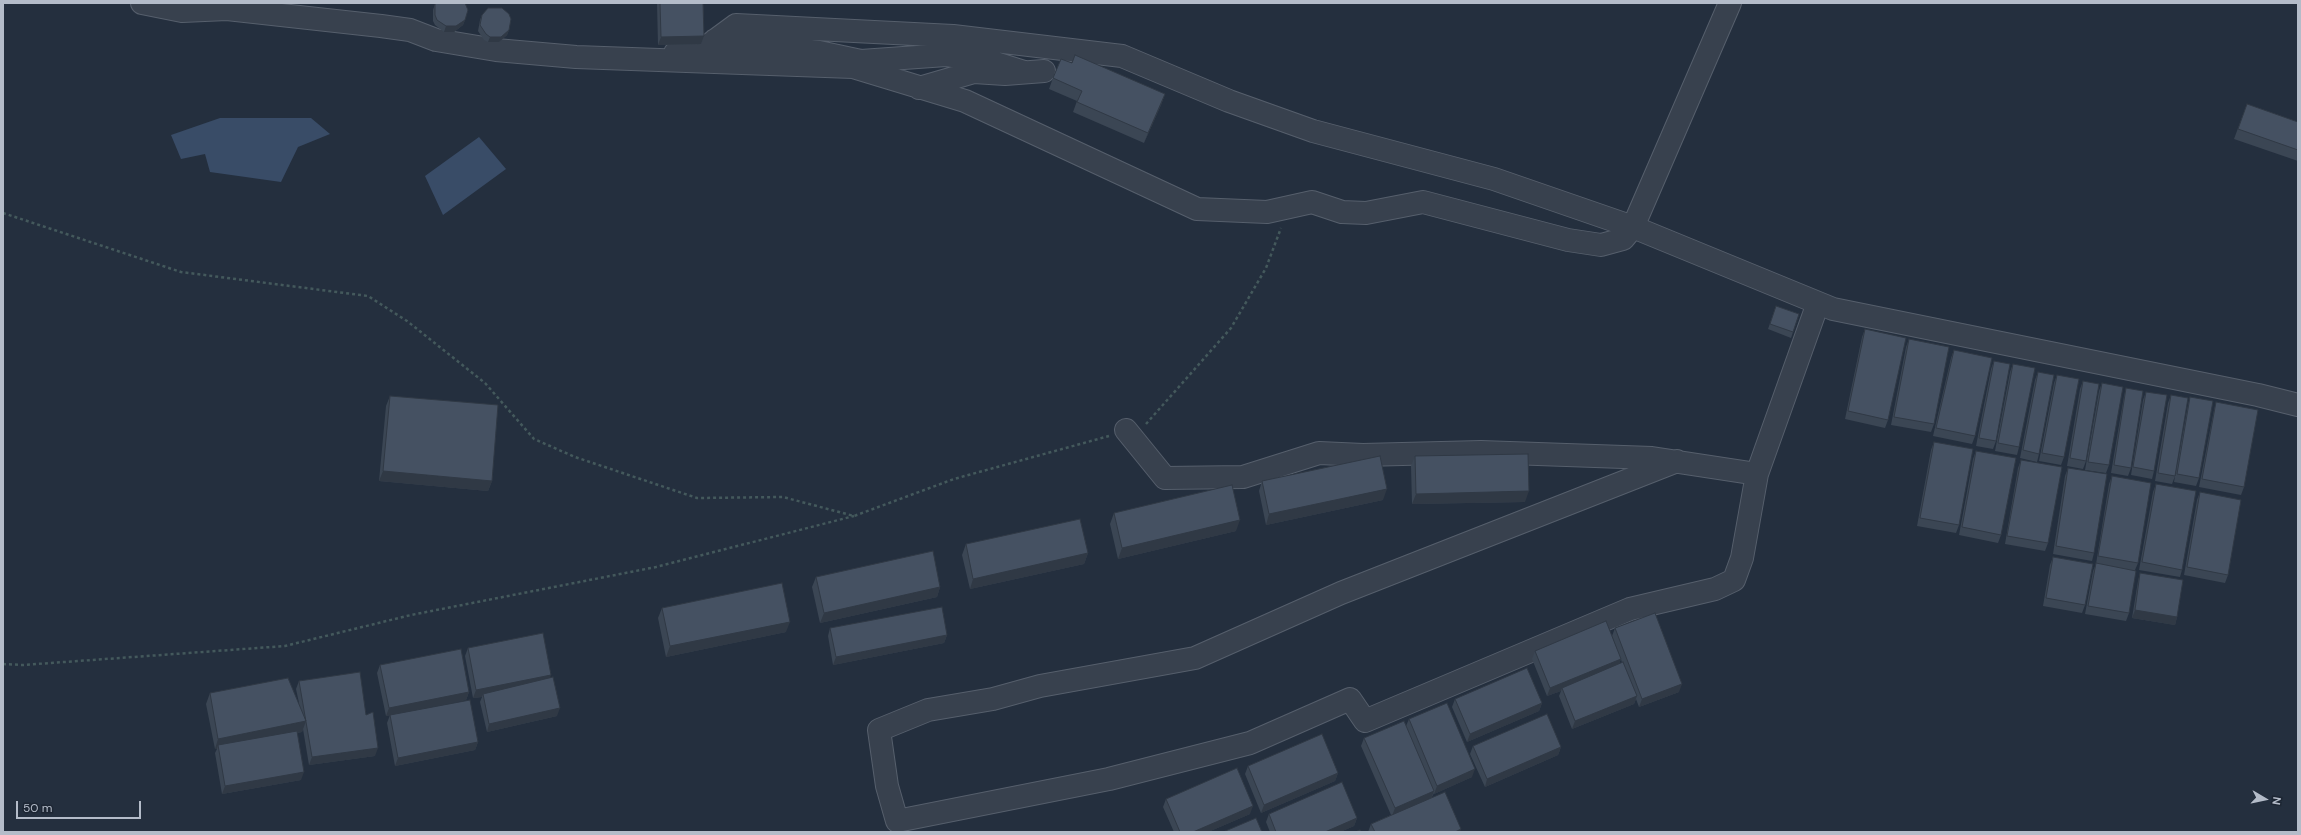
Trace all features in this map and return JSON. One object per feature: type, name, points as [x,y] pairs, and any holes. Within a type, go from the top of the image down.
[{"type":"street","points":[[142,3],[182,11],[228,9],[396,28],[410,30],[436,40],[496,50],[643,60],[853,67],[965,101],[1197,209],[1267,212],[1312,202],[1342,212],[1366,213],[1423,202],[1568,240],[1601,245],[1623,239],[1634,227],[1730,3]]},
{"type":"street","points":[[643,60],[706,46],[736,25],[953,36],[1122,56],[1229,101],[1313,130],[1494,179],[1634,227],[1833,309],[2258,395],[2298,405]]},
{"type":"street","points":[[715,40],[819,52],[861,61],[946,55],[989,61],[1034,71],[974,72],[919,88]]},
{"type":"street","points":[[1677,461],[1341,593],[1195,658],[1040,686],[993,699],[928,710],[879,730],[887,786],[897,822],[1109,779],[1250,743],[1350,700],[1365,721],[1630,609],[1715,589],[1734,580],[1739,565],[1757,474],[1818,303]]},
{"type":"street","points":[[1126,430],[1165,478],[1243,477],[1319,453],[1363,456],[1481,452],[1652,458],[1757,474]]},
{"type":"path","points":[[3,664],[23,665],[285,646],[411,615],[656,568],[854,516],[954,479],[1146,425],[1232,328],[1266,268],[1288,207]]},
{"type":"path","points":[[3,213],[181,272],[368,296],[407,321],[485,383],[534,439],[576,457],[697,498],[783,497],[854,516]]},
{"type":"water","points":[[220,118],[311,118],[330,134],[298,147],[281,182],[210,172],[205,154],[181,159],[171,135]]},
{"type":"water","points":[[479,137],[506,169],[443,215],[425,176]]},
{"type":"building","points":[[465,3],[468,10],[465,20],[456,26],[446,26],[437,20],[435,15],[435,4]]},
{"type":"building","points":[[660,3],[703,3],[704,36],[661,37]]},
{"type":"building","points":[[488,8],[502,8],[509,14],[511,19],[509,30],[501,37],[490,37],[480,25],[482,15]]},
{"type":"building","points":[[1075,55],[1165,94],[1148,133],[1077,102],[1082,91],[1053,78],[1061,59],[1072,63]]},
{"type":"building","points":[[2247,104],[2298,122],[2298,150],[2238,129]]},
{"type":"building","points":[[1776,306],[1799,314],[1793,332],[1770,324]]},
{"type":"building","points":[[1865,329],[1906,338],[1888,420],[1848,411]]},
{"type":"building","points":[[1909,339],[1949,347],[1934,424],[1894,417]]},
{"type":"building","points":[[1954,350],[1992,358],[1975,436],[1936,428]]},
{"type":"building","points":[[1994,361],[2010,364],[1996,441],[1979,438]]},
{"type":"building","points":[[2013,364],[2035,368],[2019,447],[1998,443]]},
{"type":"building","points":[[2038,372],[2054,375],[2039,454],[2023,450]]},
{"type":"building","points":[[2057,375],[2079,379],[2064,457],[2042,453]]},
{"type":"building","points":[[2083,381],[2099,384],[2086,461],[2070,458]]},
{"type":"building","points":[[2102,383],[2123,387],[2109,465],[2088,462]]},
{"type":"building","points":[[2126,388],[2143,391],[2131,468],[2114,465]]},
{"type":"building","points":[[2146,392],[2167,395],[2154,471],[2133,467]]},
{"type":"building","points":[[2171,395],[2188,398],[2175,476],[2158,473]]},
{"type":"building","points":[[390,396],[498,405],[492,481],[383,471]]},
{"type":"building","points":[[2190,397],[2213,401],[2199,478],[2177,474]]},
{"type":"building","points":[[2216,402],[2258,410],[2244,487],[2202,479]]},
{"type":"building","points":[[1934,442],[1973,449],[1959,525],[1920,518]]},
{"type":"building","points":[[1976,451],[2016,458],[2001,535],[1962,527]]},
{"type":"building","points":[[1528,454],[1529,491],[1416,494],[1415,456]]},
{"type":"building","points":[[1380,456],[1387,489],[1269,514],[1262,481]]},
{"type":"building","points":[[2021,460],[2062,467],[2048,543],[2007,536]]},
{"type":"building","points":[[2068,468],[2107,474],[2094,553],[2056,546]]},
{"type":"building","points":[[2112,476],[2151,483],[2138,563],[2098,556]]},
{"type":"building","points":[[2156,484],[2196,491],[2182,570],[2142,562]]},
{"type":"building","points":[[1232,485],[1240,520],[1122,548],[1114,513]]},
{"type":"building","points":[[2200,492],[2241,500],[2228,575],[2187,567]]},
{"type":"building","points":[[1080,519],[1088,553],[973,579],[966,544]]},
{"type":"building","points":[[933,551],[940,587],[824,613],[816,577]]},
{"type":"building","points":[[2053,557],[2093,564],[2085,605],[2046,598]]},
{"type":"building","points":[[2096,563],[2136,571],[2129,613],[2088,606]]},
{"type":"building","points":[[2140,573],[2183,580],[2177,617],[2135,610]]},
{"type":"building","points":[[782,583],[790,622],[670,646],[662,608]]},
{"type":"building","points":[[942,607],[947,635],[836,657],[830,628]]},
{"type":"building","points":[[1655,613],[1682,684],[1642,699],[1615,628]]},
{"type":"building","points":[[1606,621],[1621,659],[1550,688],[1535,651]]},
{"type":"building","points":[[543,633],[551,675],[476,690],[468,648]]},
{"type":"building","points":[[461,649],[469,692],[389,708],[380,665]]},
{"type":"building","points":[[1623,662],[1637,696],[1575,721],[1562,688]]},
{"type":"building","points":[[1527,668],[1542,703],[1470,734],[1455,699]]},
{"type":"building","points":[[360,672],[366,715],[373,712],[378,748],[312,757],[299,681]]},
{"type":"building","points":[[553,677],[560,708],[489,724],[483,694]]},
{"type":"building","points":[[288,678],[306,721],[218,739],[210,693]]},
{"type":"building","points":[[470,700],[478,742],[398,758],[390,715]]},
{"type":"building","points":[[1447,703],[1475,769],[1437,786],[1409,719]]},
{"type":"building","points":[[1547,714],[1561,747],[1487,779],[1473,746]]},
{"type":"building","points":[[1404,721],[1434,791],[1395,808],[1364,738]]},
{"type":"building","points":[[297,731],[304,772],[225,786],[218,745]]},
{"type":"building","points":[[1322,734],[1338,773],[1264,805],[1248,766]]},
{"type":"building","points":[[1237,768],[1253,806],[1193,832],[1180,832],[1166,799]]},
{"type":"building","points":[[1342,782],[1357,818],[1325,832],[1276,832],[1269,814]]},
{"type":"building","points":[[1445,792],[1461,829],[1455,832],[1375,832],[1371,824]]},
{"type":"building","points":[[1256,818],[1262,832],[1223,832]]}]
